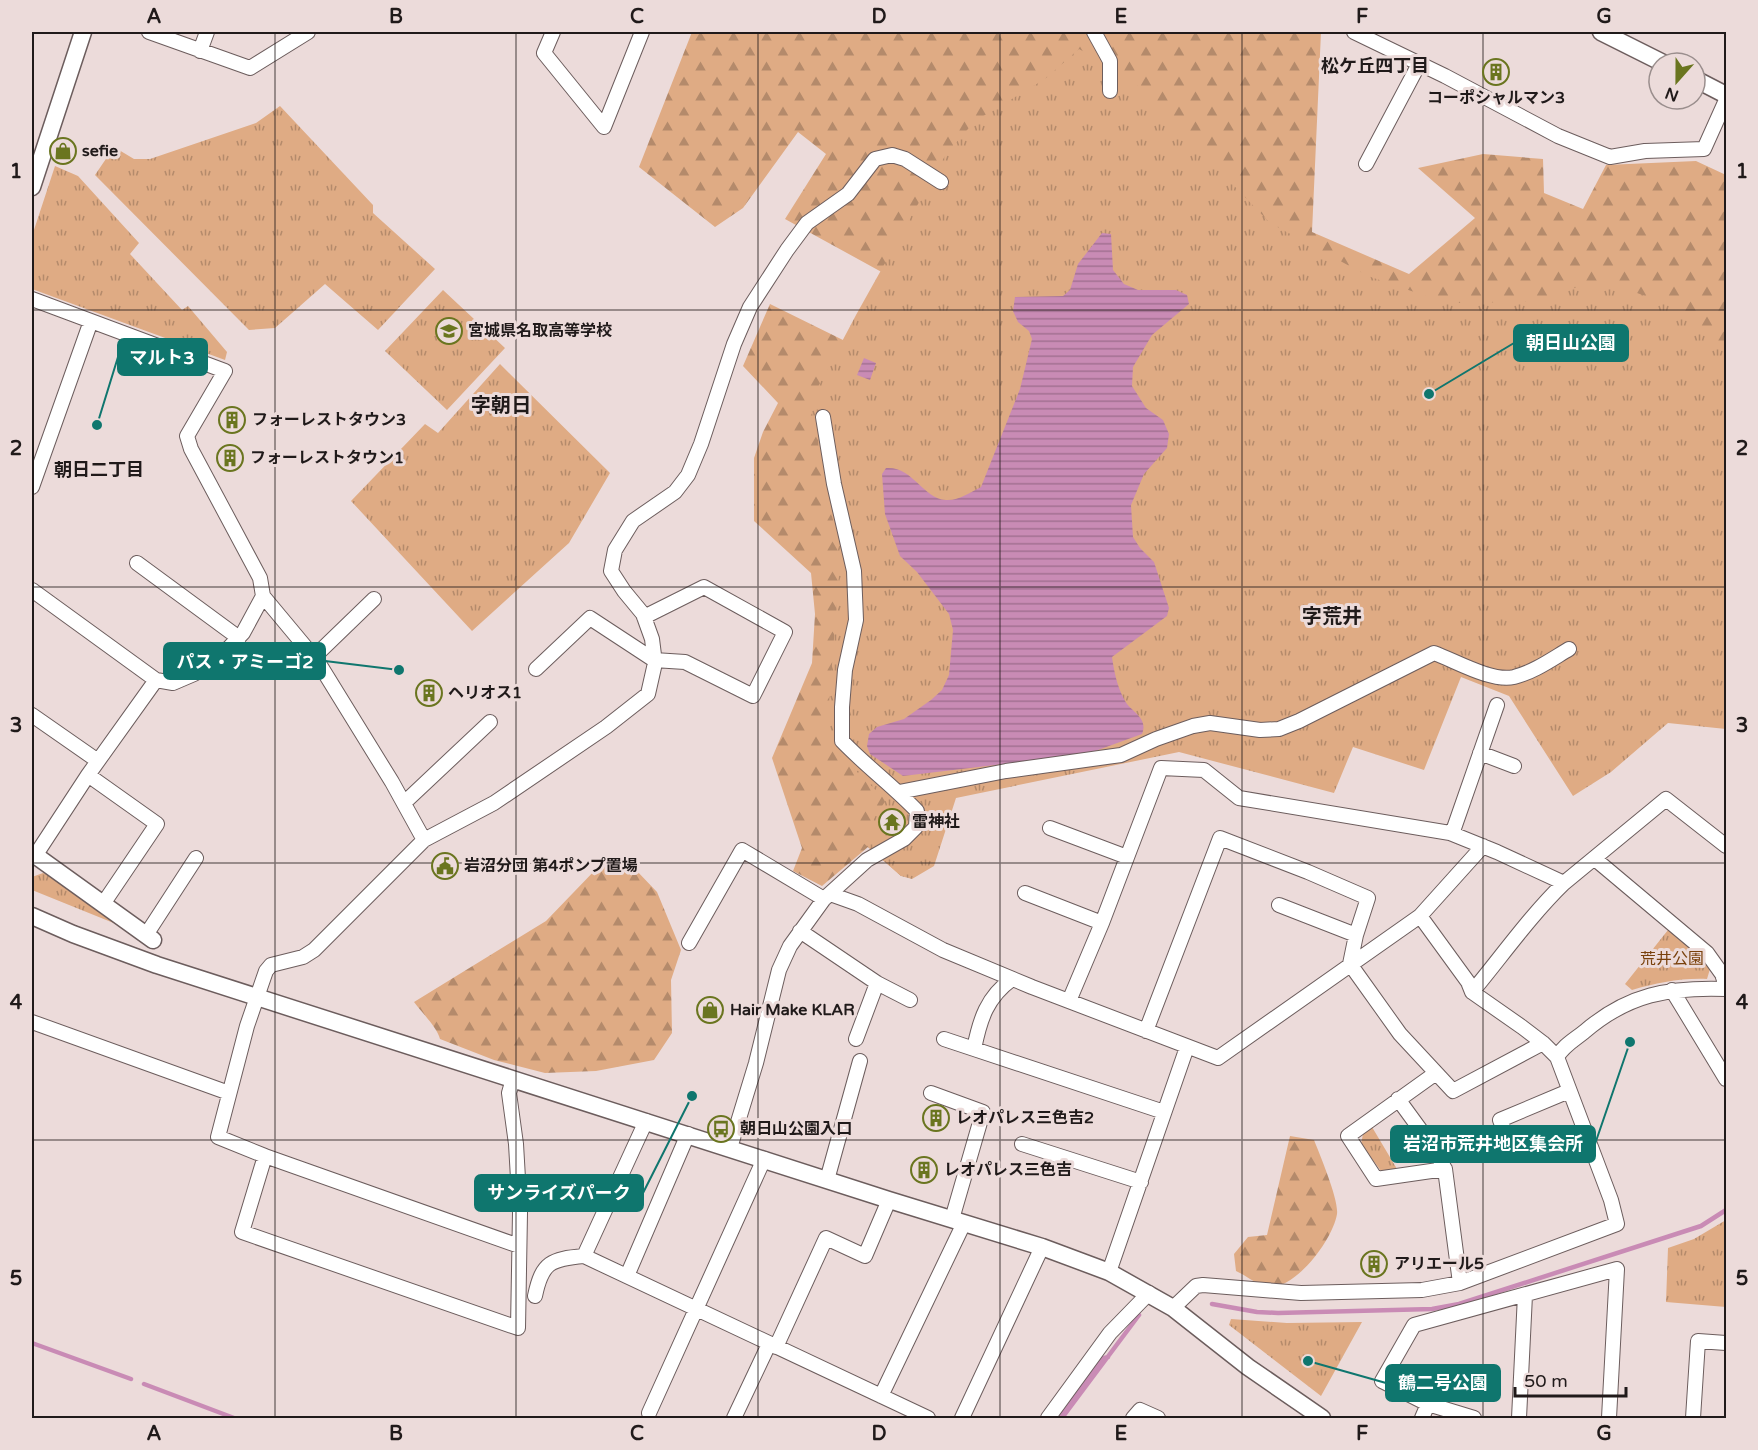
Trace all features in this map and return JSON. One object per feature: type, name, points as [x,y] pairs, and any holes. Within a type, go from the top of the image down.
[{"type":"street","points":[[32,188],[83,32]]},
{"type":"street","points":[[149,32],[250,68],[308,32]]},
{"type":"street","points":[[200,51],[207,32]]},
{"type":"street","points":[[553,32],[544,54],[604,127],[642,32]]},
{"type":"street","points":[[1094,32],[1110,61],[1110,92]]},
{"type":"street","points":[[1354,32],[1445,76],[1558,136],[1610,158],[1645,151],[1704,149],[1726,100]]},
{"type":"street","points":[[1601,32],[1647,55]]},
{"type":"street","points":[[1366,164],[1419,64]]},
{"type":"street","points":[[1707,85],[1726,95]]},
{"type":"street","points":[[519,1246],[265,1156],[218,1137],[257,996],[268,968],[287,960],[303,957],[314,950],[424,840],[494,803],[606,727],[648,694],[654,660],[652,639],[644,616],[611,571],[615,550],[633,521],[675,492],[688,475],[701,444],[734,344],[750,307],[807,223],[848,194],[874,159],[892,154],[905,159],[940,182]]},
{"type":"street","points":[[32,299],[225,370],[188,436],[191,449],[260,578],[263,596],[314,657],[404,803],[424,840]]},
{"type":"street","points":[[32,487],[92,321]]},
{"type":"street","points":[[730,1148],[756,1064],[780,970],[790,946],[827,896],[867,860],[904,839],[916,827],[917,811],[883,777],[864,764],[842,741],[845,670],[856,620],[854,571],[834,484],[823,417]]},
{"type":"street","points":[[137,563],[239,638]]},
{"type":"street","points":[[536,669],[590,618],[654,660],[685,662],[753,696],[785,632],[704,586],[644,616]]},
{"type":"street","points":[[32,590],[156,680],[173,683],[194,674],[218,658],[239,638],[263,596]]},
{"type":"street","points":[[314,657],[374,599]]},
{"type":"street","points":[[899,792],[1006,771],[1121,755],[1156,739],[1193,726],[1210,723],[1260,730],[1279,729],[1434,653],[1485,675],[1512,677],[1537,667],[1569,649]]},
{"type":"street","points":[[156,680],[33,857],[149,937],[196,858]]},
{"type":"street","points":[[1452,834],[1497,705]]},
{"type":"street","points":[[32,715],[98,761]]},
{"type":"street","points":[[404,803],[490,722]]},
{"type":"street","points":[[1480,753],[1514,766]]},
{"type":"street","points":[[1069,1001],[1102,923],[1161,768],[1204,770],[1239,798],[1452,834],[1564,884]]},
{"type":"street","points":[[88,775],[157,824],[103,904]]},
{"type":"street","points":[[1472,992],[1510,947],[1540,906],[1666,799],[1726,846]]},
{"type":"street","points":[[1050,828],[1127,857]]},
{"type":"street","points":[[1146,1031],[1220,838],[1368,898],[1356,935],[1350,964],[1400,1034],[1453,1091],[1543,1043]]},
{"type":"street","points":[[688,943],[742,850],[827,896],[858,904],[943,950],[1218,1058],[1420,916],[1483,846]]},
{"type":"street","points":[[1557,1057],[1561,1050],[1600,1018],[1650,995],[1672,990],[1726,988],[1722,974],[1707,953],[1595,859]]},
{"type":"street","points":[[1025,893],[1102,923]]},
{"type":"street","points":[[1279,905],[1356,935]]},
{"type":"street","points":[[32,916],[136,957],[889,1200],[1042,1247],[1109,1272],[1173,1308],[1248,1367],[1323,1419]]},
{"type":"street","points":[[1173,1308],[1196,1286],[1203,1285],[1301,1293],[1393,1292],[1422,1290],[1460,1283],[1617,1224],[1611,1200],[1557,1057],[1543,1043],[1472,992],[1468,982],[1420,916]]},
{"type":"street","points":[[800,932],[877,983],[909,1000]]},
{"type":"street","points":[[975,1049],[984,1012],[998,989],[1012,979]]},
{"type":"street","points":[[856,1039],[877,983]]},
{"type":"street","points":[[1672,990],[1726,1079]]},
{"type":"street","points":[[32,1022],[229,1093]]},
{"type":"street","points":[[944,1039],[1164,1112]]},
{"type":"street","points":[[1109,1272],[1187,1047]]},
{"type":"street","points":[[827,1180],[860,1061]]},
{"type":"street","points":[[1436,1073],[1348,1136],[1376,1179],[1445,1169]]},
{"type":"street","points":[[265,1156],[242,1232],[518,1328],[519,1213],[516,1144],[509,1093],[513,1079]]},
{"type":"street","points":[[1511,1147],[1500,1120],[1569,1091]]},
{"type":"street","points":[[881,1396],[958,1221],[983,1112],[931,1093]]},
{"type":"street","points":[[1398,1099],[1433,1147],[1445,1169],[1460,1283]]},
{"type":"street","points":[[584,1256],[646,1121]]},
{"type":"street","points":[[627,1276],[688,1134]]},
{"type":"street","points":[[1022,1144],[1141,1182]]},
{"type":"street","points":[[649,1413],[764,1159]]},
{"type":"street","points":[[734,1418],[773,1346],[826,1238],[865,1256],[889,1200]]},
{"type":"street","points":[[962,1419],[1042,1247]]},
{"type":"street","points":[[535,1296],[539,1278],[546,1266],[557,1259],[584,1256],[928,1419]]},
{"type":"street","points":[[1474,1419],[1428,1404],[1382,1381],[1414,1325],[1617,1269],[1609,1419]]},
{"type":"street","points":[[1048,1419],[1110,1333],[1149,1293]]},
{"type":"street","points":[[1519,1419],[1525,1295]]},
{"type":"street","points":[[1693,1419],[1698,1341],[1726,1343]]},
{"type":"street","points":[[1422,1419],[1428,1404]]},
{"type":"street","points":[[1133,1419],[1140,1410],[1158,1419]]},
{"type":"green space","points":[[692,32],[1321,32],[1312,232],[1409,274],[1475,218],[1418,168],[1483,154],[1543,159],[1544,193],[1583,209],[1606,165],[1696,161],[1726,175],[1726,590],[887,275],[785,219],[826,154],[798,132],[743,208],[715,227],[639,167]]},
{"type":"green space","points":[[1079,49],[1128,76],[1270,223],[1368,276],[1446,303],[1525,302],[1603,280],[1679,309],[1726,351],[1726,729],[1668,723],[1611,772],[1573,796],[1509,696],[1461,677],[1424,770],[1353,747],[1334,793],[1179,752],[956,798],[934,866],[912,879],[901,876],[860,840],[886,800],[826,742],[840,561],[810,402],[946,154],[975,121],[1045,79]]},
{"type":"green space","points":[[280,106],[373,205],[373,213],[435,269],[378,330],[325,284],[275,328],[249,330],[95,175],[114,147],[134,159],[150,159],[256,123]]},
{"type":"green space","points":[[55,166],[78,176],[139,243],[130,254],[182,310],[188,306],[227,352],[225,360],[32,289],[32,236]]},
{"type":"green space","points":[[443,290],[505,348],[447,410],[385,351]]},
{"type":"green space","points":[[770,304],[845,341],[936,841],[901,876],[868,847],[822,886],[793,871],[802,848],[772,758],[812,663],[815,614],[811,573],[754,521],[754,458],[763,432],[778,403],[743,366]]},
{"type":"green space","points":[[500,364],[610,473],[569,543],[472,631],[351,501],[425,424],[438,433]]},
{"type":"green space","points":[[599,866],[635,869],[657,892],[681,950],[671,980],[672,1033],[654,1060],[596,1071],[545,1073],[494,1060],[440,1039],[433,1025],[414,1002],[546,921]]},
{"type":"green space","points":[[43,873],[53,877],[121,926],[32,890],[32,877]]},
{"type":"green space","name":"荒井公園","points":[[1668,930],[1696,951],[1710,969],[1707,979],[1669,981],[1632,990],[1625,984]]},
{"type":"green space","points":[[1372,1127],[1397,1169],[1381,1171],[1361,1144],[1363,1134]]},
{"type":"green space","points":[[1290,1136],[1314,1140],[1332,1188],[1337,1214],[1328,1237],[1310,1263],[1287,1282],[1275,1287],[1264,1286],[1236,1271],[1234,1254],[1248,1237],[1267,1235]]},
{"type":"green space","points":[[1726,1220],[1726,1307],[1666,1302],[1668,1248],[1694,1239]]},
{"type":"green space","points":[[1231,1319],[1287,1323],[1362,1322],[1321,1396],[1229,1325]]},
{"type":"shaded area","points":[[1102,233],[1111,234],[1113,270],[1124,284],[1138,290],[1176,290],[1187,295],[1189,304],[1152,335],[1133,367],[1132,386],[1146,408],[1163,420],[1169,434],[1167,448],[1144,474],[1131,505],[1133,537],[1154,562],[1169,608],[1167,616],[1112,657],[1122,694],[1127,704],[1143,723],[1142,734],[1087,754],[903,776],[870,754],[867,746],[869,734],[877,727],[904,719],[942,690],[949,675],[953,630],[949,614],[917,572],[900,556],[885,514],[882,474],[886,468],[903,472],[930,494],[946,500],[960,498],[981,487],[1020,389],[1032,339],[1029,331],[1018,322],[1013,311],[1015,297],[1063,296],[1070,290],[1078,264]]},
{"type":"shaded area","points":[[864,358],[876,363],[870,380],[857,375]]},
{"type":"waterway","points":[[1212,1304],[1257,1312],[1278,1313],[1432,1309],[1459,1304],[1701,1226],[1726,1210]]},
{"type":"waterway","points":[[1062,1418],[1139,1315]]},
{"type":"waterway","points":[[32,1343],[131,1379]]},
{"type":"waterway","points":[[1057,1418],[1101,1359],[1108,1357]]},
{"type":"waterway","points":[[144,1384],[234,1418]]},
{"type":"place","name":"コーポシャルマン3","points":[[1496,72]]},
{"type":"place","name":"sefie","points":[[63,151]]},
{"type":"place","name":"宮城県名取高等学校","points":[[449,331]]},
{"type":"place","name":"朝日山公園","points":[[1429,394]]},
{"type":"place","name":"フォーレストタウン3","points":[[232,420]]},
{"type":"place","name":"マルト3","points":[[97,425]]},
{"type":"place","name":"フォーレストタウン1","points":[[230,458]]},
{"type":"place","name":"パス・アミーゴ2","points":[[399,670]]},
{"type":"place","name":"ヘリオス1","points":[[429,693]]},
{"type":"place","name":"雷神社","points":[[892,822]]},
{"type":"place","name":"岩沼分団 第4ポンプ置場","points":[[445,866]]},
{"type":"place","name":"Hair Make KLAR","points":[[710,1010]]},
{"type":"place","name":"岩沼市荒井地区集会所","points":[[1630,1042]]},
{"type":"place","name":"サンライズパーク","points":[[692,1096]]},
{"type":"place","name":"レオパレス三色吉2","points":[[936,1118]]},
{"type":"place","name":"朝日山公園入口","points":[[721,1129]]},
{"type":"place","name":"レオパレス三色吉","points":[[924,1170]]},
{"type":"place","name":"アリエール5","points":[[1374,1264]]},
{"type":"place","name":"鶴二号公園","points":[[1308,1361]]},
{"type":"district","name":"松ケ丘四丁目","points":[[1375,66]]},
{"type":"district","name":"字朝日","points":[[501,406]]},
{"type":"district","name":"朝日二丁目","points":[[99,470]]},
{"type":"district","name":"字荒井","points":[[1332,617]]}]
